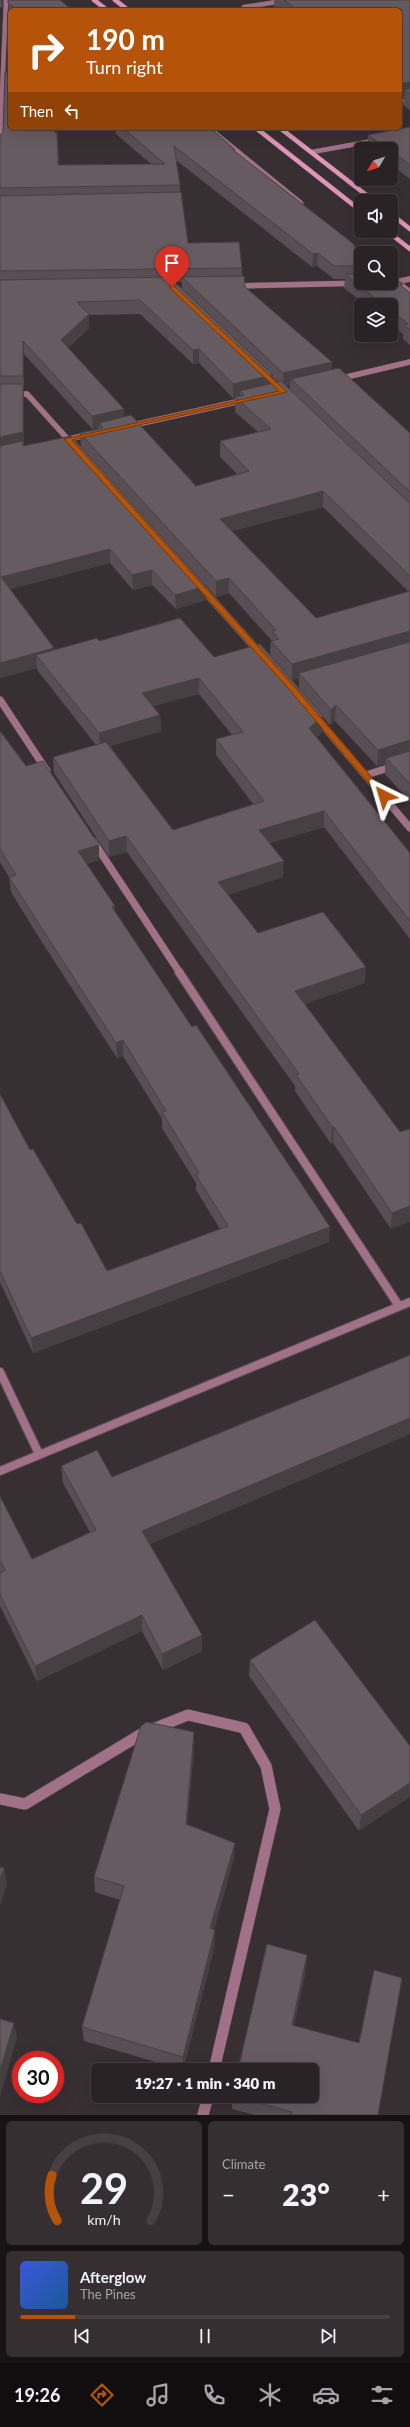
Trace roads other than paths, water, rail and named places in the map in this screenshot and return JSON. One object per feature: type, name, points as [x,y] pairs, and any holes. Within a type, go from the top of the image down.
[{"type":"main road","points":[[94,0],[104,8]]},
{"type":"main road","points":[[115,0],[125,8]]},
{"type":"main road","points":[[259,130],[354,205]]},
{"type":"main road","points":[[283,130],[365,194]]},
{"type":"main road","points":[[398,219],[410,229]]},
{"type":"main road","points":[[396,238],[410,249]]},
{"type":"street","points":[[0,144],[6,0]]},
{"type":"street","points":[[245,8],[244,7],[290,0]]},
{"type":"street","points":[[211,130],[307,208]]},
{"type":"street","points":[[312,152],[386,138]]},
{"type":"street","points":[[398,282],[410,280]]},
{"type":"street","points":[[398,282],[410,292]]},
{"type":"street","points":[[227,286],[354,283]]},
{"type":"street","points":[[328,381],[410,362]]},
{"type":"street","points":[[0,394],[27,394],[78,451]]},
{"type":"street","points":[[122,427],[253,398]]},
{"type":"street","points":[[60,441],[98,432]]},
{"type":"street","points":[[195,580],[264,657]]},
{"type":"street","points":[[0,700],[53,780]]},
{"type":"street","points":[[310,710],[410,828]]},
{"type":"street","points":[[366,775],[410,761]]},
{"type":"street","points":[[88,833],[399,1306]]},
{"type":"street","points":[[0,1471],[410,1302]]},
{"type":"street","points":[[0,1372],[39,1454]]},
{"type":"street","points":[[0,1799],[25,1804],[145,1732],[188,1715],[244,1728],[266,1766],[274,1809],[216,2063]]},
{"type":"street","points":[[204,2115],[207,2103]]}]
